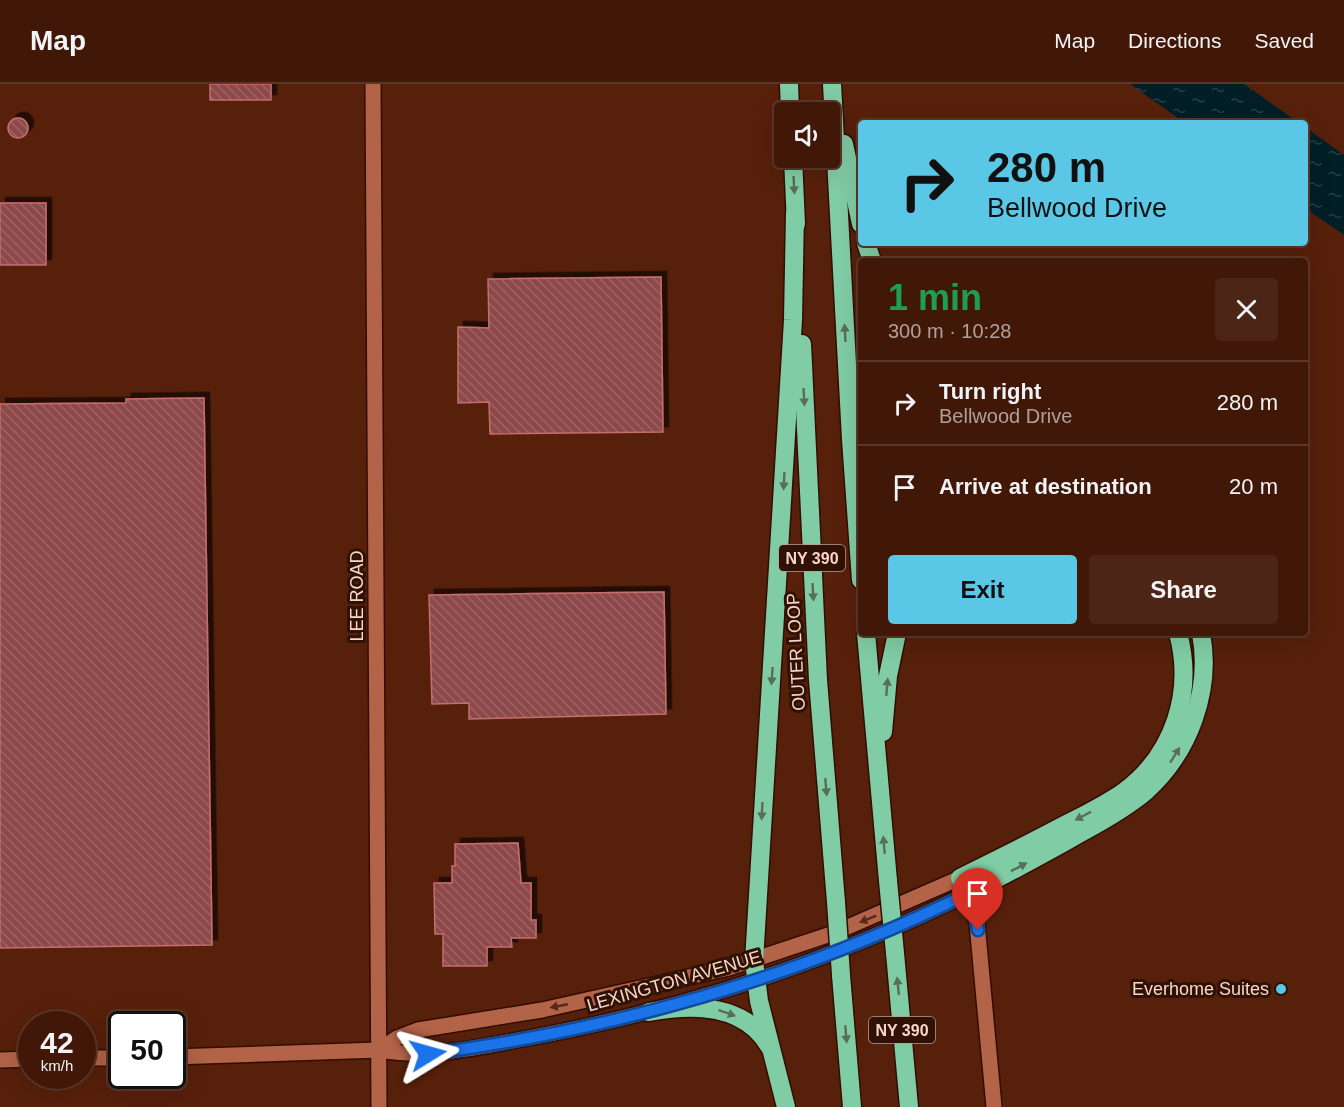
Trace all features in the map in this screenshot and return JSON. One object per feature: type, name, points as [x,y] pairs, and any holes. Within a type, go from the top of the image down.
[{"type":"highway","points":[[789,84],[790,102]]},
{"type":"highway","points":[[833,84],[858,209]]},
{"type":"highway","name":"NY 390","points":[[833,84],[858,536]]},
{"type":"highway","name":"OUTER LOOP","points":[[793,168],[818,680],[852,1107]]},
{"type":"highway","points":[[786,1107],[755,980],[754,961],[793,320],[795,213]]},
{"type":"highway","name":"NY 390","points":[[866,636],[909,1107]]},
{"type":"highway","points":[[881,808],[887,683],[896,636]]},
{"type":"highway","points":[[963,886],[1117,796],[1142,776],[1164,747],[1174,728],[1181,706],[1184,665],[1179,636]]},
{"type":"highway","points":[[963,886],[1049,851],[1111,816],[1137,798],[1157,780],[1177,753],[1196,713],[1203,675],[1202,636]]},
{"type":"highway","points":[[649,1012],[696,1007],[731,1014],[758,1032],[766,1041],[773,1056]]},
{"type":"main road","name":"LEE ROAD","points":[[374,84],[379,1107]]},
{"type":"main road","name":"LEXINGTON AVENUE","points":[[379,1050],[397,1038],[418,1030],[573,1003],[754,961],[963,886]]},
{"type":"main road","name":"LEXINGTON AVENUE","points":[[186,1057],[379,1050],[410,1054],[451,1051],[547,1035],[649,1012],[755,980],[857,943],[963,886]]},
{"type":"main road","points":[[963,886],[977,923],[994,1107]]},
{"type":"main road","points":[[0,1059],[18,1059]]},
{"type":"water","points":[[1130,84],[1244,84],[1295,120],[1181,120]]},
{"type":"water","points":[[1308,129],[1344,155],[1344,235],[1308,210]]},
{"type":"building","points":[[210,84],[271,84],[271,100],[210,100]]},
{"type":"building","points":[[14,118],[22,118],[28,124],[28,132],[22,138],[14,138],[8,132],[8,124]]},
{"type":"building","points":[[0,203],[46,203],[46,265],[0,265]]},
{"type":"building","points":[[661,277],[663,432],[490,434],[489,402],[458,403],[458,327],[489,328],[488,279]]},
{"type":"building","points":[[204,398],[212,945],[0,948],[0,404],[126,403],[126,399]]},
{"type":"building","points":[[664,592],[666,714],[469,719],[469,703],[432,704],[429,595]]},
{"type":"building","points":[[518,843],[521,883],[531,883],[531,920],[536,920],[536,938],[511,938],[512,947],[487,947],[487,966],[443,966],[443,934],[435,934],[434,883],[452,883],[455,844]]},
{"type":"place","name":"Everhome Suites","points":[[1281,989]]},
{"type":"route","points":[[428,1054],[547,1035],[688,1001],[835,952],[967,894],[976,916],[978,930]]}]
